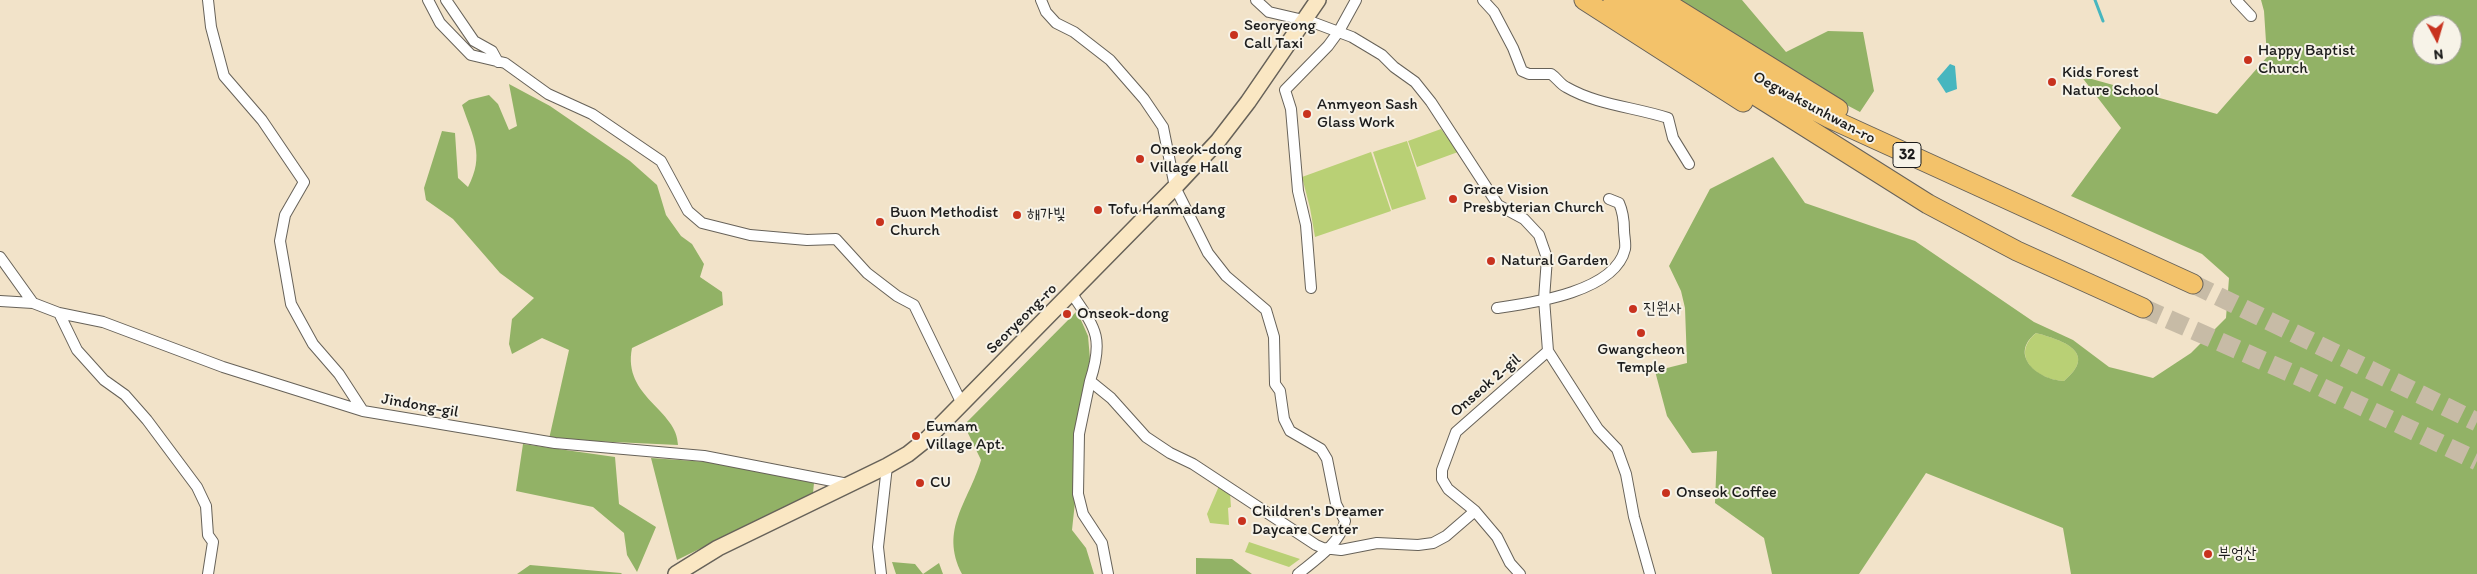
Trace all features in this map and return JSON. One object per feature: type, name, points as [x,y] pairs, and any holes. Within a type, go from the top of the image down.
[{"type":"highway","points":[[1584,0],[1699,75],[1792,132],[1928,204]]},
{"type":"highway","name":"Oegwaksunhwan-ro","points":[[1613,0],[1739,85],[1928,204],[2025,255],[2143,308]]},
{"type":"highway","name":"Oegwaksunhwan-ro","points":[[1635,0],[1767,85],[1862,134],[2193,284]]},
{"type":"highway","points":[[1662,0],[1940,170]]},
{"type":"street","points":[[208,0],[211,27],[224,76],[262,120],[304,182],[285,215],[280,241],[291,304],[313,344],[339,374],[363,411]]},
{"type":"street","points":[[428,0],[440,23],[471,55],[505,63],[548,94],[592,114],[646,148],[661,161],[688,211],[702,224],[750,235],[807,240],[836,239],[867,272],[896,296],[914,305],[962,404]]},
{"type":"street","points":[[446,0],[474,41],[492,51],[498,62]]},
{"type":"street","points":[[1040,0],[1046,12],[1056,23],[1074,32],[1110,60],[1144,99],[1163,127],[1175,188],[1208,253],[1226,276],[1265,308],[1274,337],[1275,384],[1280,391],[1284,419],[1290,431],[1321,449],[1327,460],[1336,504],[1345,521],[1337,537],[1327,549],[1298,574]]},
{"type":"street","points":[[1256,0],[1269,12],[1305,20],[1339,31],[1382,55],[1394,67],[1412,78],[1431,102],[1498,205],[1524,219],[1533,227],[1546,251],[1544,299],[1548,351],[1598,430],[1617,449],[1626,474],[1634,517],[1650,574]]},
{"type":"street","name":"Seoryeong-ro","points":[[676,574],[718,548],[887,466],[919,446],[1072,294],[1218,141],[1242,110],[1318,0]]},
{"type":"street","points":[[1311,288],[1306,225],[1298,191],[1291,109],[1285,90],[1339,31],[1356,0]]},
{"type":"street","points":[[1483,0],[1494,12],[1513,48],[1518,66],[1524,72],[1551,74],[1565,87],[1582,94],[1615,106],[1651,112],[1668,118],[1673,138],[1689,164]]},
{"type":"street","points":[[2236,0],[2251,16]]},
{"type":"street","points":[[1497,308],[1544,299],[1595,283],[1604,278],[1616,265],[1625,249],[1624,222],[1620,203],[1609,199]]},
{"type":"street","points":[[0,257],[33,303]]},
{"type":"street","points":[[1072,294],[1094,329],[1098,342],[1098,355],[1090,381],[1079,434],[1078,494],[1082,514],[1102,543],[1108,574]]},
{"type":"street","name":"Jindong-gil","points":[[0,301],[33,303],[59,313],[103,322],[223,367],[363,411],[555,443],[704,456],[848,484]]},
{"type":"street","points":[[59,313],[76,350],[104,380],[125,395],[147,420],[197,487],[206,506],[208,535],[213,542],[208,574]]},
{"type":"street","name":"Onseok 2-gil","points":[[1475,512],[1448,489],[1442,479],[1442,470],[1456,432],[1548,351]]},
{"type":"street","points":[[1090,381],[1110,398],[1146,437],[1170,453],[1193,464],[1312,542],[1327,549],[1344,549],[1382,543],[1418,545],[1433,543],[1446,536],[1475,512],[1496,537],[1510,563],[1520,574]]},
{"type":"street","points":[[881,574],[878,547],[887,466]]},
{"type":"green space","points":[[1669,0],[1742,0],[1786,52],[1828,31],[1863,32],[1874,91],[1860,112],[1769,64]]},
{"type":"green space","points":[[2261,0],[2477,0],[2477,574],[2071,574],[2063,528],[1926,473],[1859,574],[1772,574],[1764,538],[1715,503],[1717,451],[1692,453],[1667,416],[1655,371],[1687,363],[1685,308],[1681,291],[1669,266],[1710,189],[1773,157],[1805,203],[1915,241],[2034,322],[2073,340],[2109,367],[2153,378],[2191,353],[2226,318],[2229,278],[2202,254],[2071,196],[2121,128],[2081,76],[2217,114],[2267,57],[2264,11]],"holes":[[[2036,333],[2056,339],[2073,349],[2077,355],[2078,362],[2074,371],[2064,381],[2054,380],[2036,371],[2026,358],[2025,350],[2028,341]]]},
{"type":"green space","points":[[509,84],[550,106],[630,161],[657,185],[666,215],[681,236],[692,244],[704,264],[700,277],[722,292],[723,305],[632,348],[631,365],[635,379],[642,391],[669,422],[676,433],[678,445],[549,439],[569,350],[542,338],[512,354],[509,344],[512,319],[534,298],[500,273],[453,219],[426,200],[424,188],[442,131],[455,133],[458,178],[468,187],[473,176],[476,165],[476,146],[462,105],[469,100],[489,95],[498,104],[509,130],[517,126]]},
{"type":"green space","points":[[1441,129],[1458,152],[1417,167],[1408,141]]},
{"type":"green space","points":[[1407,141],[1426,199],[1392,210],[1373,152]]},
{"type":"green space","points":[[1371,152],[1391,211],[1315,237],[1302,177]]},
{"type":"green space","points":[[1077,311],[1088,336],[1090,359],[1073,443],[1075,502],[1072,530],[1086,548],[1094,574],[962,574],[956,558],[955,529],[958,516],[981,460],[964,425]]},
{"type":"green space","points":[[2036,333],[2066,344],[2077,355],[2078,362],[2074,371],[2064,381],[2044,376],[2030,365],[2026,358],[2025,350],[2028,342]]},
{"type":"green space","points":[[523,444],[615,457],[619,504],[656,527],[637,572],[627,555],[624,533],[593,507],[516,491]]},
{"type":"green space","points":[[651,458],[708,462],[806,478],[814,483],[813,493],[677,560]]},
{"type":"green space","points":[[1219,486],[1230,493],[1231,507],[1228,508],[1229,525],[1210,523],[1207,514]]},
{"type":"green space","points":[[1249,542],[1300,559],[1289,567],[1245,552]]},
{"type":"green space","points":[[1196,558],[1232,559],[1252,574],[1196,574]]},
{"type":"green space","points":[[892,562],[915,564],[923,574],[896,574]]},
{"type":"green space","points":[[939,563],[943,574],[923,574]]},
{"type":"green space","points":[[530,565],[621,573],[622,574],[517,574]]},
{"type":"water","points":[[1950,64],[1955,66],[1957,89],[1946,93],[1937,79]]},
{"type":"waterway","points":[[2095,0],[2103,21]]},
{"type":"tunnel","points":[[2193,284],[2477,422]]},
{"type":"tunnel","points":[[2143,308],[2300,377],[2477,461]]},
{"type":"place","name":"Seoryeong Call Taxi","points":[[1234,35]]},
{"type":"place","name":"Happy Baptist Church","points":[[2248,60]]},
{"type":"place","name":"Kids Forest Nature School","points":[[2052,82]]},
{"type":"place","name":"Anmyeon Sash Glass Work","points":[[1307,114]]},
{"type":"place","name":"Onseok-dong Village Hall","points":[[1140,159]]},
{"type":"place","name":"Grace Vision Presbyterian Church","points":[[1453,199]]},
{"type":"place","name":"Tofu Hanmadang","points":[[1098,210]]},
{"type":"place","name":"해가빛","points":[[1017,215]]},
{"type":"place","name":"Buon Methodist Church","points":[[880,222]]},
{"type":"place","name":"Natural Garden","points":[[1491,261]]},
{"type":"place","name":"진원사","points":[[1633,309]]},
{"type":"place","name":"Onseok-dong","points":[[1067,314]]},
{"type":"place","name":"Gwangcheon Temple","points":[[1641,333]]},
{"type":"place","name":"Eumam Village Apt.","points":[[916,436]]},
{"type":"place","name":"CU","points":[[920,483]]},
{"type":"place","name":"Onseok Coffee","points":[[1666,493]]},
{"type":"place","name":"Children's Dreamer Daycare Center","points":[[1242,521]]},
{"type":"place","name":"부엉산","points":[[2208,554]]}]
